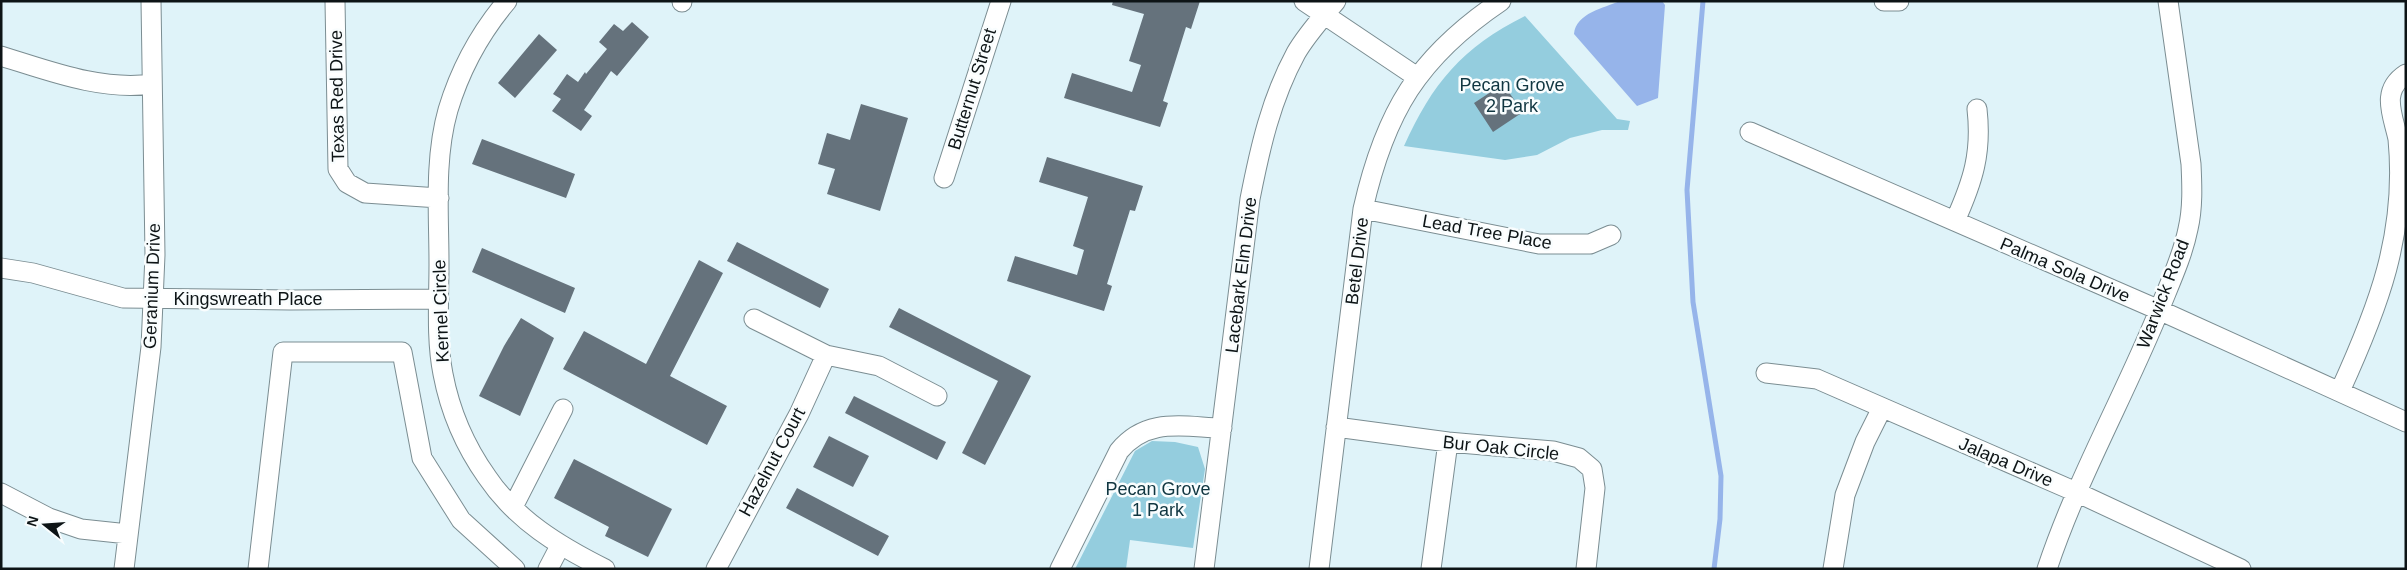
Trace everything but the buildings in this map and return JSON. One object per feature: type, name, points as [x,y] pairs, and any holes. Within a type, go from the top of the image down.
[{"type":"street","name":"Geranium Drive","points":[[124,569],[151,347],[155,255],[151,1]]},
{"type":"street","name":"Texas Red Drive","points":[[335,1],[338,169],[347,183],[364,193],[439,198]]},
{"type":"street","name":"Kernel Circle","points":[[507,1],[484,32],[464,67],[448,110],[444,132],[439,198],[441,362],[451,407],[477,462],[488,479],[528,523],[560,546],[604,569]]},
{"type":"street","name":"Butternut Street","points":[[944,178],[1001,1]]},
{"type":"street","points":[[1304,1],[1331,8],[1417,77]]},
{"type":"street","name":"Betel Drive","points":[[1319,569],[1363,209],[1372,168],[1392,120],[1417,77],[1438,52],[1468,24],[1502,1]]},
{"type":"street","points":[[1884,1],[1899,1]]},
{"type":"street","name":"Warwick Road","points":[[2047,569],[2076,492],[2159,310],[2181,256],[2189,228],[2192,191],[2191,164],[2168,1]]},
{"type":"street","name":"Lacebark Elm Drive","points":[[1204,569],[1250,199],[1260,147],[1273,103],[1296,54],[1331,8]]},
{"type":"street","points":[[1,56],[88,81],[116,85],[152,84]]},
{"type":"street","points":[[2340,391],[2376,313],[2396,256],[2400,231],[2402,174],[2398,141],[2389,104],[2394,84],[2406,74]]},
{"type":"street","points":[[1955,221],[1977,165],[1980,143],[1977,109]]},
{"type":"street","name":"Palma Sola Drive","points":[[1750,132],[2159,310],[2406,422]]},
{"type":"street","name":"Lead Tree Place","points":[[1363,209],[1539,244],[1590,244],[1611,235]]},
{"type":"street","name":"Kingswreath Place","points":[[1,268],[33,273],[123,298],[439,299]]},
{"type":"street","points":[[754,319],[826,355],[878,366],[937,396]]},
{"type":"street","points":[[258,569],[283,352],[402,352],[422,458],[462,520],[515,569]]},
{"type":"street","name":"Hazelnut Court","points":[[716,569],[799,414],[826,355]]},
{"type":"street","name":"Jalapa Drive","points":[[1766,373],[1817,379],[2076,492],[2241,569]]},
{"type":"street","points":[[1833,569],[1846,495],[1865,442],[1882,408]]},
{"type":"street","points":[[513,507],[563,409]]},
{"type":"street","points":[[1060,569],[1119,451],[1127,442],[1145,430],[1161,426],[1222,428]]},
{"type":"street","name":"Bur Oak Circle","points":[[1336,426],[1448,442],[1553,451],[1579,458],[1592,469],[1595,488],[1586,569]]},
{"type":"street","points":[[1432,569],[1448,442]]},
{"type":"street","points":[[1,493],[49,518],[81,529],[128,534]]},
{"type":"street","points":[[548,569],[560,546]]},
{"type":"green space","name":"Pecan Grove 2 Park","points":[[1525,16],[1617,119],[1630,121],[1628,130],[1602,130],[1570,138],[1537,155],[1505,160],[1404,146],[1426,104],[1451,69],[1483,41]]},
{"type":"green space","name":"Pecan Grove 1 Park","points":[[1152,441],[1175,442],[1198,447],[1205,469],[1193,548],[1130,540],[1126,569],[1075,569],[1135,451]]},
{"type":"shaded area","points":[[1620,1],[1662,1],[1665,5],[1658,98],[1637,106],[1574,34],[1576,27],[1585,16]]},
{"type":"waterway","points":[[1703,1],[1687,190],[1693,302],[1721,476],[1720,519],[1714,569]]}]
